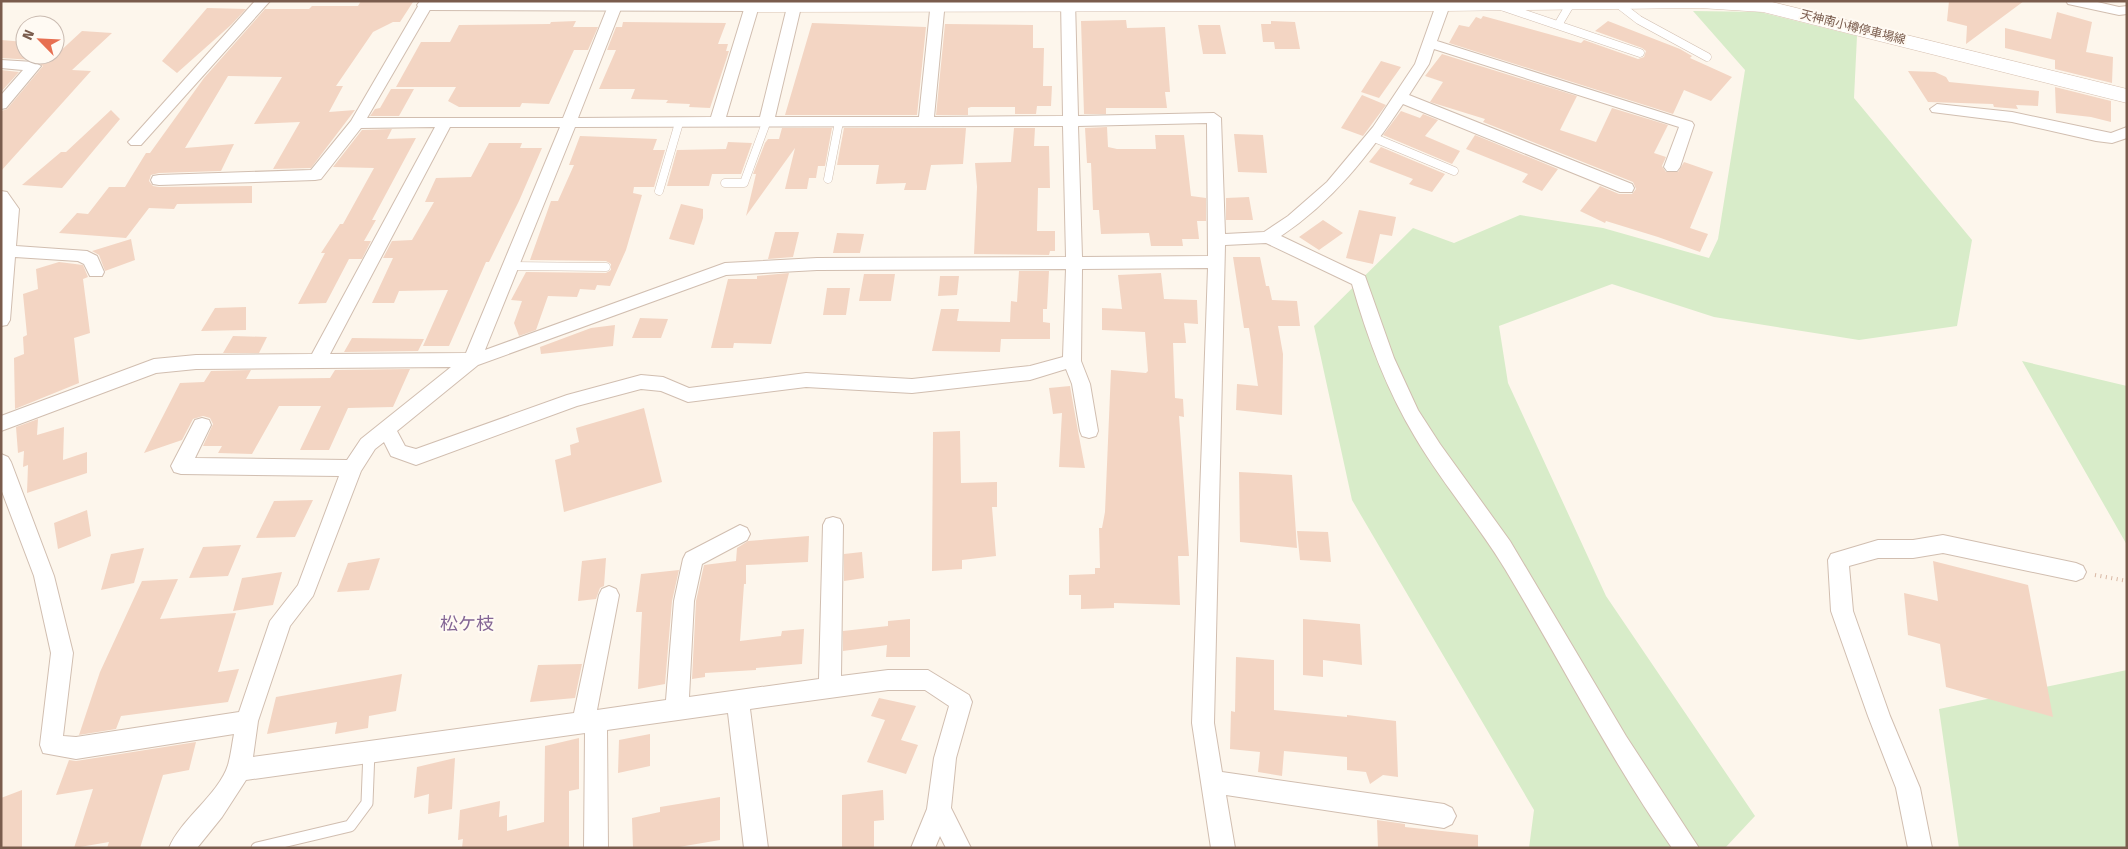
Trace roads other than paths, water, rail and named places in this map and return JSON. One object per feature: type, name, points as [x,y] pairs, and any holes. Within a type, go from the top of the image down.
[{"type":"main road","name":"天神南小樽停車場線","points":[[753,4],[1339,3],[1443,5],[1738,3],[1809,16],[2127,96]]},
{"type":"street","points":[[136,142],[264,1]]},
{"type":"street","points":[[2073,1],[2119,11],[2127,10]]},
{"type":"street","points":[[159,180],[315,175],[357,123],[427,3],[753,4],[717,123]]},
{"type":"street","points":[[926,122],[937,3]]},
{"type":"street","points":[[1068,3],[1074,264],[1072,361],[1081,384],[1089,431]]},
{"type":"street","points":[[181,848],[214,809],[239,770],[247,721],[280,621],[306,590],[352,468],[368,444],[472,360],[512,266],[616,4]]},
{"type":"street","points":[[766,123],[795,4]]},
{"type":"street","points":[[1268,238],[1294,220],[1333,186],[1372,137],[1422,64],[1443,5]]},
{"type":"street","points":[[1429,43],[1687,125],[1672,167]]},
{"type":"street","points":[[1,64],[34,66],[1,105]]},
{"type":"street","points":[[1400,97],[1626,188]]},
{"type":"street","points":[[1937,109],[2012,116],[2112,138],[2127,132]]},
{"type":"street","points":[[357,123],[766,123],[1214,118],[1217,240],[1203,723],[1224,848]]},
{"type":"street","points":[[318,362],[444,123]]},
{"type":"street","points":[[1,196],[11,209],[1,320]]},
{"type":"street","points":[[1217,240],[1268,238],[1359,280],[1374,334],[1422,432],[1512,562],[1658,808],[1687,848]]},
{"type":"street","points":[[8,251],[81,255],[91,260],[96,272]]},
{"type":"street","points":[[1,424],[154,366],[196,362],[472,360],[494,354],[725,269],[817,264],[1216,262]]},
{"type":"street","points":[[386,430],[398,451],[416,457],[574,400],[641,382],[663,384],[688,395],[806,380],[912,386],[1030,373],[1072,361]]},
{"type":"street","points":[[202,426],[181,466],[352,468]]},
{"type":"street","points":[[1,462],[44,576],[62,653],[51,745],[76,748],[247,721]]},
{"type":"street","points":[[830,688],[833,525]]},
{"type":"street","points":[[677,709],[684,601],[693,559],[740,534]]},
{"type":"street","points":[[1920,848],[1908,788],[1879,716],[1842,611],[1838,560],[1878,549],[1913,549],[1944,544],[2076,572]]},
{"type":"street","points":[[596,848],[589,721],[609,595]]},
{"type":"street","points":[[239,770],[888,680],[928,680],[961,702],[945,758],[938,809],[923,848]]},
{"type":"street","points":[[738,700],[756,848]]},
{"type":"street","points":[[1213,782],[1444,816]]},
{"type":"street","points":[[938,809],[960,848]]},
{"type":"lane","points":[[1558,25],[1580,3]]},
{"type":"lane","points":[[1616,3],[1639,20],[1707,56]]},
{"type":"lane","points":[[1497,4],[1640,53]]},
{"type":"lane","points":[[828,179],[839,122]]},
{"type":"lane","points":[[659,191],[679,123]]},
{"type":"lane","points":[[725,183],[744,183],[766,123]]},
{"type":"lane","points":[[1372,137],[1454,171]]},
{"type":"lane","points":[[512,266],[606,267]]},
{"type":"lane","points":[[257,848],[350,826],[367,803],[369,751]]},
{"type":"district","name":"松ケ枝","points":[[467,624]]}]
